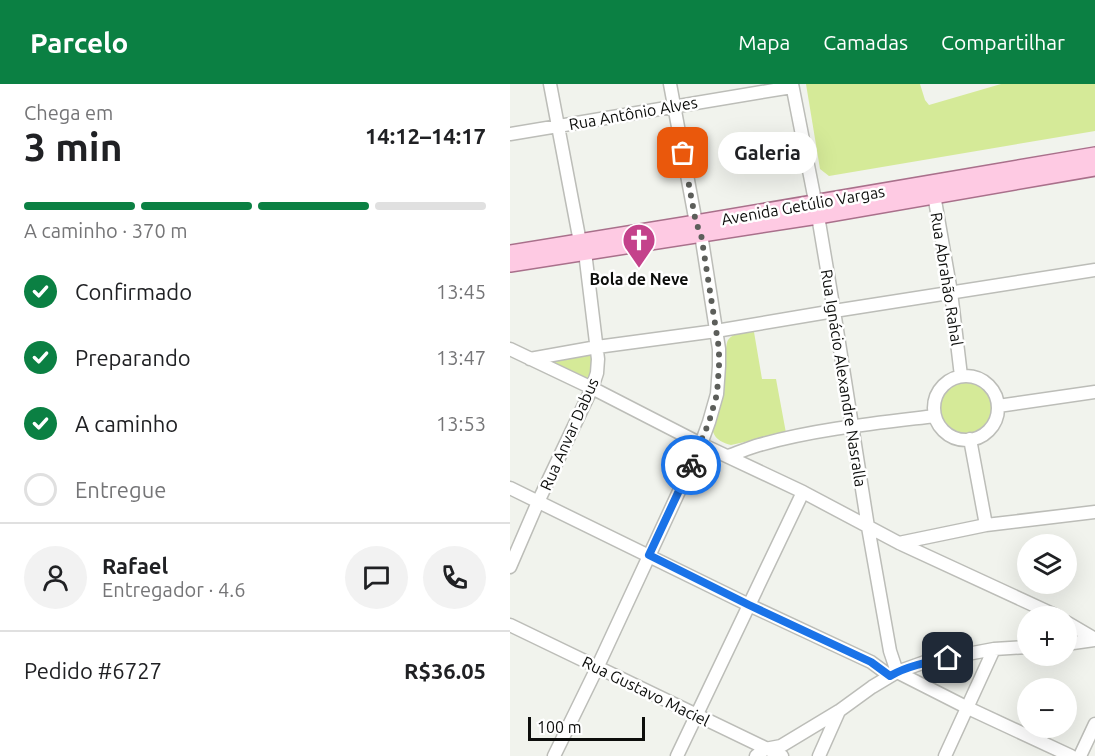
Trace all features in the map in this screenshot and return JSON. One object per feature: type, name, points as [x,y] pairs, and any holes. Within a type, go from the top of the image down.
[{"type":"main road","name":"Avenida Getúlio Vargas","points":[[510,253],[583,247],[699,229],[933,189],[1095,155]]},
{"type":"main road","name":"Avenida Getúlio Vargas","points":[[933,189],[1095,168]]},
{"type":"main road","name":"Avenida Getúlio Vargas","points":[[510,264],[583,247]]},
{"type":"street","name":"Rua Anvar Dabus","points":[[510,567],[597,373],[597,347],[583,247],[550,84]]},
{"type":"street","points":[[554,756],[701,444],[717,394],[719,357],[716,331],[699,229],[670,84]]},
{"type":"street","name":"Rua Antônio Alves","points":[[510,134],[792,86]]},
{"type":"street","name":"Rua Ignácio Alexandre Nasralla","points":[[792,86],[834,310],[893,674]]},
{"type":"street","name":"Rua Abrahão Rahal","points":[[933,189],[951,292],[961,376]]},
{"type":"street","points":[[530,359],[1095,270]]},
{"type":"street","points":[[510,349],[802,492],[899,543],[1035,606]]},
{"type":"street","points":[[961,376],[974,377],[986,382],[994,393],[998,406],[993,425],[983,435],[963,440],[951,436],[941,428],[936,416],[935,403],[939,391],[949,381],[961,376]]},
{"type":"street","points":[[998,406],[1095,392]]},
{"type":"street","points":[[728,456],[758,446],[853,426],[936,416]]},
{"type":"street","points":[[970,439],[986,525]]},
{"type":"street","points":[[510,488],[893,674],[1071,756]]},
{"type":"street","points":[[677,756],[802,492]]},
{"type":"street","points":[[899,543],[986,525],[1095,512]]},
{"type":"street","points":[[919,552],[926,543],[942,534]]},
{"type":"street","name":"Rua Gustavo Maciel","points":[[510,625],[773,753]]},
{"type":"street","points":[[1077,628],[1095,639]]},
{"type":"street","points":[[1077,642],[1095,639]]},
{"type":"street","points":[[773,753],[893,674],[925,662],[1017,648]]},
{"type":"street","points":[[945,756],[994,650]]},
{"type":"street","points":[[871,662],[890,651]]},
{"type":"street","points":[[819,756],[839,711]]},
{"type":"street","points":[[1080,756],[1095,724]]},
{"type":"green space","points":[[806,84],[920,84],[929,105],[1001,84],[1095,84],[1095,131],[829,176],[820,169]]},
{"type":"green space","points":[[754,332],[762,379],[776,379],[786,433],[731,445],[718,439],[713,432],[715,417],[724,391],[727,344],[733,336]]},
{"type":"green space","points":[[592,352],[592,366],[588,382],[542,360]]},
{"type":"green space","points":[[967,381],[977,383],[986,389],[992,398],[994,408],[992,418],[986,427],[977,433],[967,435],[957,433],[948,427],[942,418],[940,408],[942,398],[948,389],[957,383]]},
{"type":"way so far","points":[[683,153],[696,223],[701,234],[719,349],[717,394],[701,444],[691,465]]},
{"type":"place","name":"Galeria","points":[[683,153]]},
{"type":"place","name":"Bola de Neve","points":[[639,269]]},
{"type":"route","points":[[691,465],[649,555],[871,662],[890,676],[925,662],[948,658]]}]
